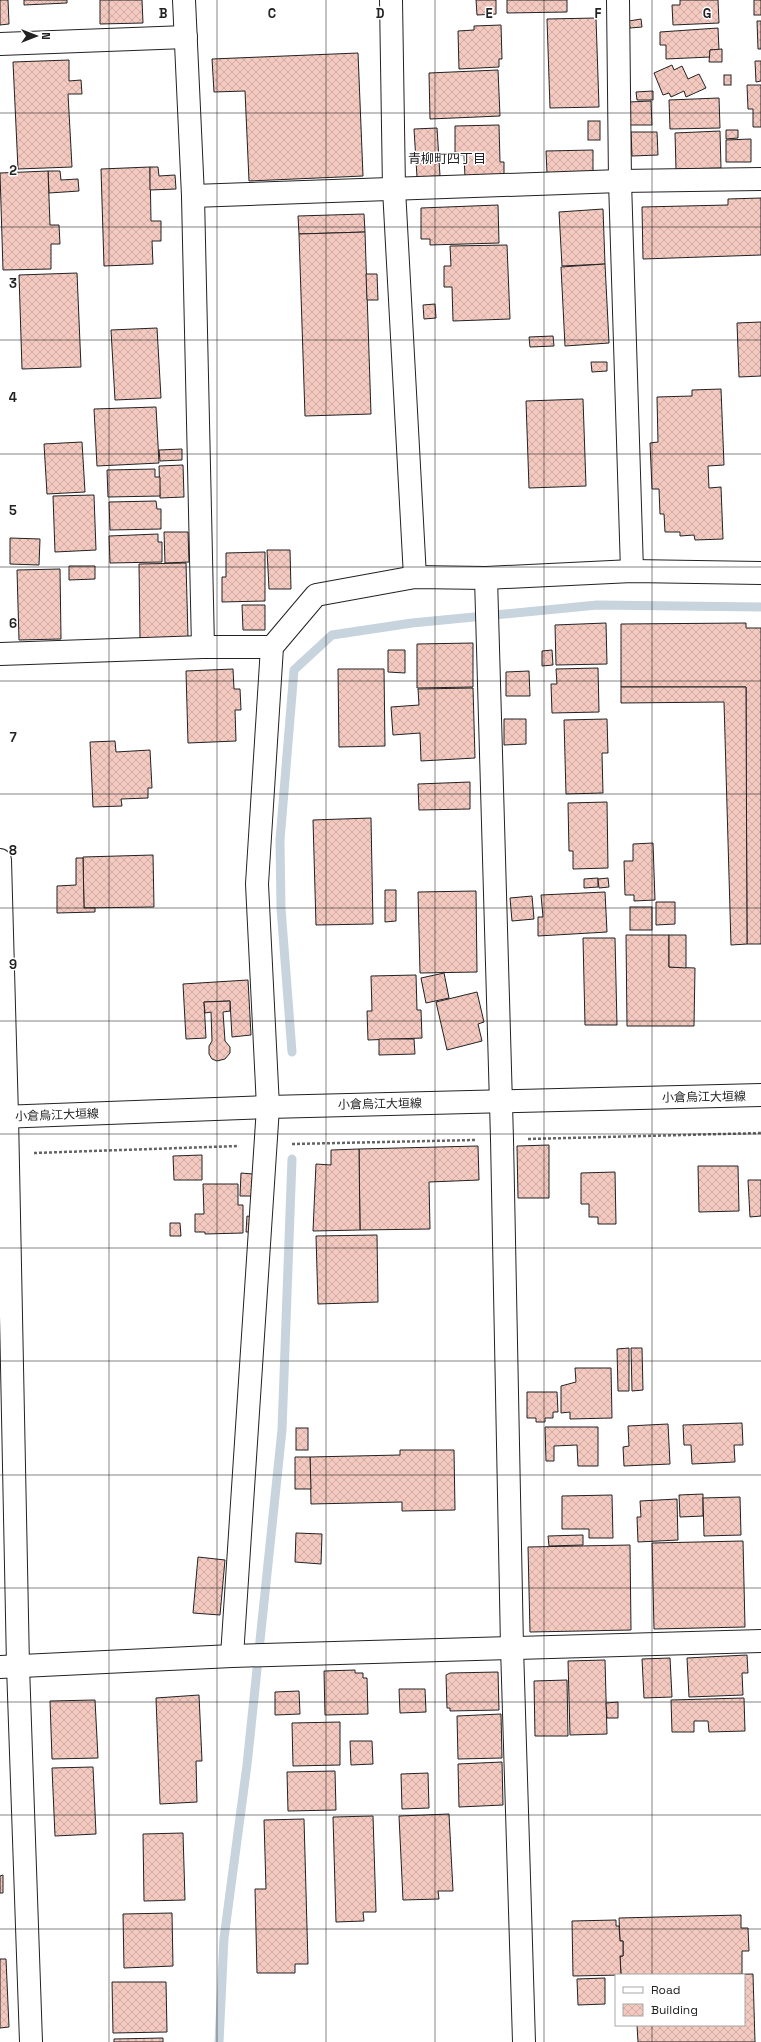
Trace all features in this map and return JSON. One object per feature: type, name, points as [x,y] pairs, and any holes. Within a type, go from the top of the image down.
[{"type":"street","points":[[184,0],[193,196],[202,647]]},
{"type":"street","points":[[391,0],[394,189],[415,577]]},
{"type":"street","points":[[618,0],[620,181],[632,571]]},
{"type":"street","points":[[0,44],[186,37]]},
{"type":"street","points":[[193,196],[620,181],[761,179]]},
{"type":"street","points":[[232,1656],[268,1107],[257,884],[272,647],[316,595],[415,577],[487,588],[632,571],[761,573]]},
{"type":"street","points":[[487,588],[502,1139],[512,1647],[524,2042]]},
{"type":"street","points":[[0,654],[202,647],[272,647]]},
{"type":"street","points":[[0,860],[4,1117],[8,1154],[9,1666],[31,2042]]},
{"type":"street","name":"小倉烏江大垣線","points":[[4,1117],[268,1107],[761,1096]]},
{"type":"street","points":[[9,1666],[232,1656],[761,1641]]},
{"type":"path","points":[[8,1154],[265,1145],[761,1133]]},
{"type":"building","points":[[0,0],[8,0],[9,24],[0,25]]},
{"type":"building","points":[[24,0],[67,0],[67,3],[24,5]]},
{"type":"building","points":[[100,0],[142,0],[143,23],[100,24]]},
{"type":"building","points":[[476,0],[496,0],[496,14],[477,15]]},
{"type":"building","points":[[507,0],[567,0],[567,12],[507,13]]},
{"type":"building","points":[[680,0],[718,0],[719,23],[673,25],[672,5],[680,5]]},
{"type":"building","points":[[754,0],[761,0],[761,15],[754,15]]},
{"type":"building","points":[[596,18],[599,107],[550,108],[547,19]]},
{"type":"building","points":[[641,19],[642,27],[630,28],[629,21]]},
{"type":"building","points":[[757,21],[761,21],[761,49],[758,49]]},
{"type":"building","points":[[501,25],[502,59],[499,59],[499,67],[459,69],[458,31],[474,30],[474,26]]},
{"type":"building","points":[[718,28],[719,50],[710,50],[710,57],[666,59],[666,45],[660,45],[660,32]]},
{"type":"building","points":[[722,49],[722,62],[709,62],[710,50]]},
{"type":"building","points":[[358,53],[363,176],[249,181],[245,91],[214,92],[212,59]]},
{"type":"building","points":[[69,60],[69,81],[81,80],[82,94],[68,94],[72,167],[18,169],[13,62]]},
{"type":"building","points":[[755,61],[761,61],[761,81],[756,82]]},
{"type":"building","points":[[672,65],[674,70],[682,66],[688,79],[699,74],[706,88],[686,97],[684,91],[671,97],[669,93],[663,95],[654,73]]},
{"type":"building","points":[[498,70],[500,116],[430,119],[429,73]]},
{"type":"building","points":[[724,75],[731,75],[731,85],[724,85]]},
{"type":"building","points":[[747,85],[761,85],[761,127],[753,127],[753,109],[748,109]]},
{"type":"building","points":[[653,91],[653,100],[637,100],[636,92]]},
{"type":"building","points":[[719,98],[720,128],[670,129],[669,100]]},
{"type":"building","points":[[651,101],[652,125],[630,125],[629,102]]},
{"type":"building","points":[[588,121],[600,121],[600,140],[588,140]]},
{"type":"building","points":[[499,125],[500,162],[504,162],[504,176],[465,177],[464,155],[455,156],[455,126]]},
{"type":"building","points":[[437,128],[440,176],[417,177],[414,129]]},
{"type":"building","points":[[726,130],[738,130],[738,138],[726,139]]},
{"type":"building","points":[[720,131],[721,168],[676,169],[675,133]]},
{"type":"building","points":[[631,132],[657,132],[658,155],[632,156]]},
{"type":"building","points":[[751,139],[751,162],[726,162],[726,140]]},
{"type":"building","points":[[593,150],[593,172],[547,173],[546,151]]},
{"type":"building","points":[[150,167],[151,221],[161,221],[161,241],[152,241],[153,264],[104,266],[101,169]]},
{"type":"building","points":[[150,167],[158,167],[159,176],[175,175],[176,189],[150,190]]},
{"type":"building","points":[[48,171],[60,171],[61,180],[78,179],[79,191],[49,193]]},
{"type":"building","points":[[48,171],[50,225],[59,225],[60,244],[51,244],[51,269],[3,270],[0,173]]},
{"type":"building","points":[[761,198],[761,255],[643,259],[642,207],[728,205],[728,199]]},
{"type":"building","points":[[498,205],[499,243],[430,245],[430,239],[421,239],[421,208]]},
{"type":"building","points":[[603,209],[605,264],[562,266],[559,212]]},
{"type":"building","points":[[364,214],[365,232],[299,234],[298,216]]},
{"type":"building","points":[[365,232],[371,414],[305,416],[299,234]]},
{"type":"building","points":[[507,245],[510,319],[453,321],[452,287],[444,287],[444,266],[451,266],[450,246]]},
{"type":"building","points":[[605,264],[609,343],[565,346],[561,267]]},
{"type":"building","points":[[77,273],[81,367],[22,369],[19,275]]},
{"type":"building","points":[[366,274],[377,274],[378,300],[367,300]]},
{"type":"building","points":[[435,304],[436,318],[424,319],[423,305]]},
{"type":"building","points":[[761,322],[761,376],[739,377],[737,323]]},
{"type":"building","points":[[157,328],[161,398],[115,400],[111,330]]},
{"type":"building","points":[[553,336],[554,346],[530,347],[529,337]]},
{"type":"building","points":[[591,362],[607,362],[607,371],[592,372]]},
{"type":"building","points":[[721,389],[724,465],[708,466],[709,488],[721,487],[723,539],[695,540],[694,535],[680,536],[680,532],[665,532],[664,514],[660,514],[659,489],[652,489],[650,443],[658,442],[657,397],[692,396],[692,390]]},
{"type":"building","points":[[583,399],[586,486],[529,488],[526,401]]},
{"type":"building","points":[[156,407],[159,463],[97,466],[94,409]]},
{"type":"building","points":[[82,442],[85,492],[47,494],[44,444]]},
{"type":"building","points":[[182,449],[182,460],[160,461],[159,450]]},
{"type":"building","points":[[183,465],[184,497],[160,498],[159,466]]},
{"type":"building","points":[[155,469],[155,477],[160,477],[160,496],[108,497],[107,470]]},
{"type":"building","points":[[94,495],[96,550],[55,552],[53,496]]},
{"type":"building","points":[[156,501],[157,509],[161,509],[161,529],[110,530],[109,502]]},
{"type":"building","points":[[164,532],[188,532],[189,562],[165,563]]},
{"type":"building","points":[[158,534],[158,542],[162,542],[162,562],[110,563],[109,536]]},
{"type":"building","points":[[10,538],[40,539],[39,565],[10,564]]},
{"type":"building","points":[[267,550],[290,550],[291,589],[269,589]]},
{"type":"building","points":[[265,552],[265,601],[222,602],[222,577],[226,577],[226,553]]},
{"type":"building","points":[[186,563],[188,637],[140,638],[139,564]]},
{"type":"building","points":[[69,566],[95,566],[95,579],[69,580]]},
{"type":"building","points":[[60,569],[61,639],[19,640],[17,570]]},
{"type":"building","points":[[242,605],[265,605],[265,630],[243,630]]},
{"type":"building","points":[[606,623],[607,664],[556,665],[555,625]]},
{"type":"building","points":[[746,623],[746,628],[761,628],[761,944],[747,944],[746,687],[621,687],[621,624]]},
{"type":"building","points":[[473,643],[473,687],[417,688],[417,644]]},
{"type":"building","points":[[388,650],[405,650],[405,673],[388,672]]},
{"type":"building","points":[[552,650],[553,665],[542,666],[542,651]]},
{"type":"building","points":[[598,668],[599,712],[552,713],[551,684],[557,684],[556,669]]},
{"type":"building","points":[[233,669],[234,689],[240,689],[241,710],[235,710],[236,741],[188,743],[186,671]]},
{"type":"building","points":[[338,669],[384,669],[385,746],[339,747]]},
{"type":"building","points":[[529,671],[530,696],[506,696],[506,672]]},
{"type":"building","points":[[621,687],[746,687],[747,944],[731,945],[724,702],[621,703]]},
{"type":"building","points":[[473,688],[475,758],[421,761],[420,733],[393,735],[391,707],[419,705],[418,689]]},
{"type":"building","points":[[504,719],[526,719],[526,744],[504,745]]},
{"type":"building","points":[[607,719],[608,753],[602,753],[603,793],[566,794],[564,720]]},
{"type":"building","points":[[115,741],[116,752],[150,750],[152,788],[148,788],[148,798],[121,799],[122,806],[93,807],[90,742]]},
{"type":"building","points":[[470,782],[470,809],[419,810],[418,784]]},
{"type":"building","points":[[607,802],[608,868],[573,869],[573,851],[569,851],[568,803]]},
{"type":"building","points":[[371,818],[373,924],[316,925],[313,820]]},
{"type":"building","points":[[653,843],[655,900],[634,901],[634,895],[625,895],[624,861],[633,861],[633,844]]},
{"type":"building","points":[[153,855],[154,907],[84,908],[83,857]]},
{"type":"building","points":[[76,858],[83,858],[84,908],[95,908],[95,912],[57,913],[57,886],[76,885]]},
{"type":"building","points":[[598,878],[598,887],[584,888],[584,879]]},
{"type":"building","points":[[608,878],[609,887],[599,888],[598,879]]},
{"type":"building","points":[[385,890],[396,890],[396,921],[385,922]]},
{"type":"building","points":[[476,891],[477,972],[420,973],[418,892]]},
{"type":"building","points":[[605,892],[607,932],[538,936],[538,917],[543,917],[541,895]]},
{"type":"building","points":[[532,896],[534,919],[512,921],[510,898]]},
{"type":"building","points":[[656,902],[675,902],[675,924],[656,925]]},
{"type":"building","points":[[630,907],[652,907],[652,930],[630,930]]},
{"type":"building","points":[[626,935],[669,935],[669,967],[695,968],[694,1026],[627,1026]]},
{"type":"building","points":[[669,935],[686,935],[686,968],[669,967]]},
{"type":"building","points":[[583,938],[615,938],[617,1025],[585,1025]]},
{"type":"building","points":[[444,973],[449,998],[426,1003],[421,978]]},
{"type":"building","points":[[416,975],[417,1010],[421,1010],[422,1038],[368,1040],[367,1011],[372,1011],[371,976]]},
{"type":"building","points":[[248,980],[251,1035],[232,1037],[230,1001],[204,1002],[206,1038],[186,1039],[183,984]]},
{"type":"building","points":[[477,992],[484,1022],[478,1024],[482,1041],[447,1050],[436,1002]]},
{"type":"building","points":[[230,1001],[230,1011],[223,1012],[225,1041],[230,1047],[230,1053],[225,1059],[217,1061],[212,1059],[209,1054],[209,1046],[212,1041],[211,1012],[205,1013],[204,1002]]},
{"type":"building","points":[[379,1039],[414,1039],[415,1054],[379,1055]]},
{"type":"building","points":[[549,1145],[549,1198],[518,1198],[517,1146]]},
{"type":"building","points":[[478,1146],[479,1180],[429,1182],[430,1229],[360,1230],[359,1149]]},
{"type":"building","points":[[359,1149],[360,1230],[313,1231],[316,1164],[331,1165],[331,1150]]},
{"type":"building","points":[[202,1155],[202,1180],[174,1180],[173,1156]]},
{"type":"building","points":[[698,1166],[738,1166],[739,1211],[699,1212]]},
{"type":"building","points":[[615,1172],[616,1224],[598,1224],[598,1217],[589,1217],[589,1204],[581,1204],[581,1173]]},
{"type":"building","points":[[241,1173],[253,1174],[252,1196],[240,1196]]},
{"type":"building","points":[[748,1180],[761,1180],[761,1216],[750,1217]]},
{"type":"building","points":[[203,1184],[238,1184],[238,1205],[243,1205],[243,1233],[205,1234],[205,1232],[195,1232],[195,1214],[204,1214]]},
{"type":"building","points":[[247,1216],[253,1217],[251,1232],[246,1232]]},
{"type":"building","points":[[170,1223],[180,1223],[181,1236],[170,1236]]},
{"type":"building","points":[[377,1235],[378,1302],[318,1304],[316,1236]]},
{"type":"building","points":[[629,1348],[629,1391],[618,1391],[617,1349]]},
{"type":"building","points":[[631,1348],[642,1348],[643,1390],[632,1391]]},
{"type":"building","points":[[575,1368],[611,1368],[612,1418],[570,1419],[570,1412],[561,1413],[561,1386],[576,1382]]},
{"type":"building","points":[[527,1392],[557,1392],[558,1412],[553,1412],[553,1418],[545,1418],[545,1422],[536,1422],[536,1418],[527,1418]]},
{"type":"building","points":[[742,1423],[743,1445],[734,1445],[735,1462],[692,1464],[691,1445],[684,1445],[683,1425]]},
{"type":"building","points":[[668,1424],[670,1464],[624,1466],[623,1447],[629,1446],[628,1426]]},
{"type":"building","points":[[545,1427],[598,1427],[598,1466],[578,1466],[577,1445],[554,1446],[554,1461],[546,1461]]},
{"type":"building","points":[[296,1428],[308,1428],[308,1450],[296,1450]]},
{"type":"building","points":[[400,1450],[454,1450],[455,1510],[402,1511],[402,1502],[311,1504],[310,1457],[400,1455]]},
{"type":"building","points":[[295,1457],[310,1457],[311,1489],[295,1489]]},
{"type":"building","points":[[703,1494],[703,1516],[680,1517],[679,1495]]},
{"type":"building","points":[[612,1495],[613,1538],[589,1538],[589,1529],[562,1529],[562,1496]]},
{"type":"building","points":[[740,1497],[741,1535],[704,1536],[703,1498]]},
{"type":"building","points":[[677,1499],[678,1540],[638,1542],[637,1517],[641,1517],[640,1501]]},
{"type":"building","points":[[296,1533],[322,1534],[321,1564],[295,1562]]},
{"type":"building","points":[[583,1535],[583,1545],[549,1546],[548,1536]]},
{"type":"building","points":[[743,1541],[745,1627],[654,1629],[652,1543]]},
{"type":"building","points":[[630,1545],[631,1630],[530,1632],[528,1547]]},
{"type":"building","points":[[198,1557],[225,1560],[220,1615],[193,1613]]},
{"type":"building","points":[[747,1655],[748,1673],[742,1673],[743,1695],[689,1697],[687,1658]]},
{"type":"building","points":[[670,1658],[672,1697],[644,1698],[642,1659]]},
{"type":"building","points":[[605,1660],[607,1734],[570,1735],[568,1661]]},
{"type":"building","points":[[355,1670],[355,1673],[363,1673],[363,1678],[367,1678],[368,1714],[325,1715],[324,1671]]},
{"type":"building","points":[[498,1672],[499,1710],[450,1711],[450,1708],[447,1708],[446,1675],[450,1673]]},
{"type":"building","points":[[567,1680],[568,1736],[535,1736],[534,1681]]},
{"type":"building","points":[[399,1689],[425,1689],[426,1712],[400,1713]]},
{"type":"building","points":[[299,1691],[300,1714],[275,1715],[275,1692]]},
{"type":"building","points":[[199,1695],[202,1761],[196,1761],[197,1802],[160,1804],[156,1698]]},
{"type":"building","points":[[744,1698],[745,1731],[709,1732],[708,1721],[694,1721],[694,1732],[672,1732],[671,1700]]},
{"type":"building","points":[[95,1700],[98,1758],[52,1759],[50,1701]]},
{"type":"building","points":[[618,1702],[618,1718],[607,1718],[606,1703]]},
{"type":"building","points":[[501,1714],[502,1758],[458,1759],[457,1716]]},
{"type":"building","points":[[340,1722],[340,1765],[293,1766],[292,1723]]},
{"type":"building","points":[[350,1741],[372,1741],[373,1764],[351,1765]]},
{"type":"building","points":[[502,1762],[503,1805],[459,1807],[458,1764]]},
{"type":"building","points":[[93,1767],[96,1834],[55,1836],[52,1768]]},
{"type":"building","points":[[335,1771],[336,1810],[288,1811],[287,1772]]},
{"type":"building","points":[[428,1773],[429,1808],[402,1809],[401,1774]]},
{"type":"building","points":[[449,1814],[453,1891],[438,1891],[439,1899],[403,1900],[399,1816]]},
{"type":"building","points":[[373,1816],[376,1912],[363,1912],[364,1921],[336,1922],[333,1817]]},
{"type":"building","points":[[304,1819],[308,1964],[295,1964],[295,1973],[257,1973],[255,1889],[266,1889],[264,1820]]},
{"type":"building","points":[[183,1833],[185,1900],[144,1901],[143,1834]]},
{"type":"building","points":[[3,1875],[3,1893],[0,1893],[0,1876]]},
{"type":"building","points":[[172,1913],[173,1966],[124,1968],[123,1914]]},
{"type":"building","points":[[741,1915],[741,1928],[748,1928],[749,1951],[742,1951],[742,1974],[621,1974],[620,1956],[623,1956],[623,1941],[620,1941],[619,1918]]},
{"type":"building","points":[[616,1920],[616,1926],[619,1926],[620,1941],[623,1941],[623,1956],[620,1956],[621,1974],[573,1976],[572,1921]]},
{"type":"building","points":[[0,1959],[6,1959],[9,2027],[0,2028]]},
{"type":"building","points":[[745,1974],[753,1974],[755,2042],[638,2042],[637,2026],[745,2026]]},
{"type":"building","points":[[605,1978],[605,2004],[578,2005],[577,1979]]},
{"type":"building","points":[[112,1982],[166,1982],[167,2032],[113,2033]]},
{"type":"building","points":[[163,2038],[163,2042],[114,2042],[114,2039]]},
{"type":"waterway","points":[[292,1052],[281,908],[280,840],[294,670],[332,635],[412,623],[597,605],[761,607]]},
{"type":"waterway","points":[[219,2042],[224,1938],[247,1765],[282,1430],[292,1159]]},
{"type":"district","name":"青柳町四丁目","points":[[447,158]]}]
